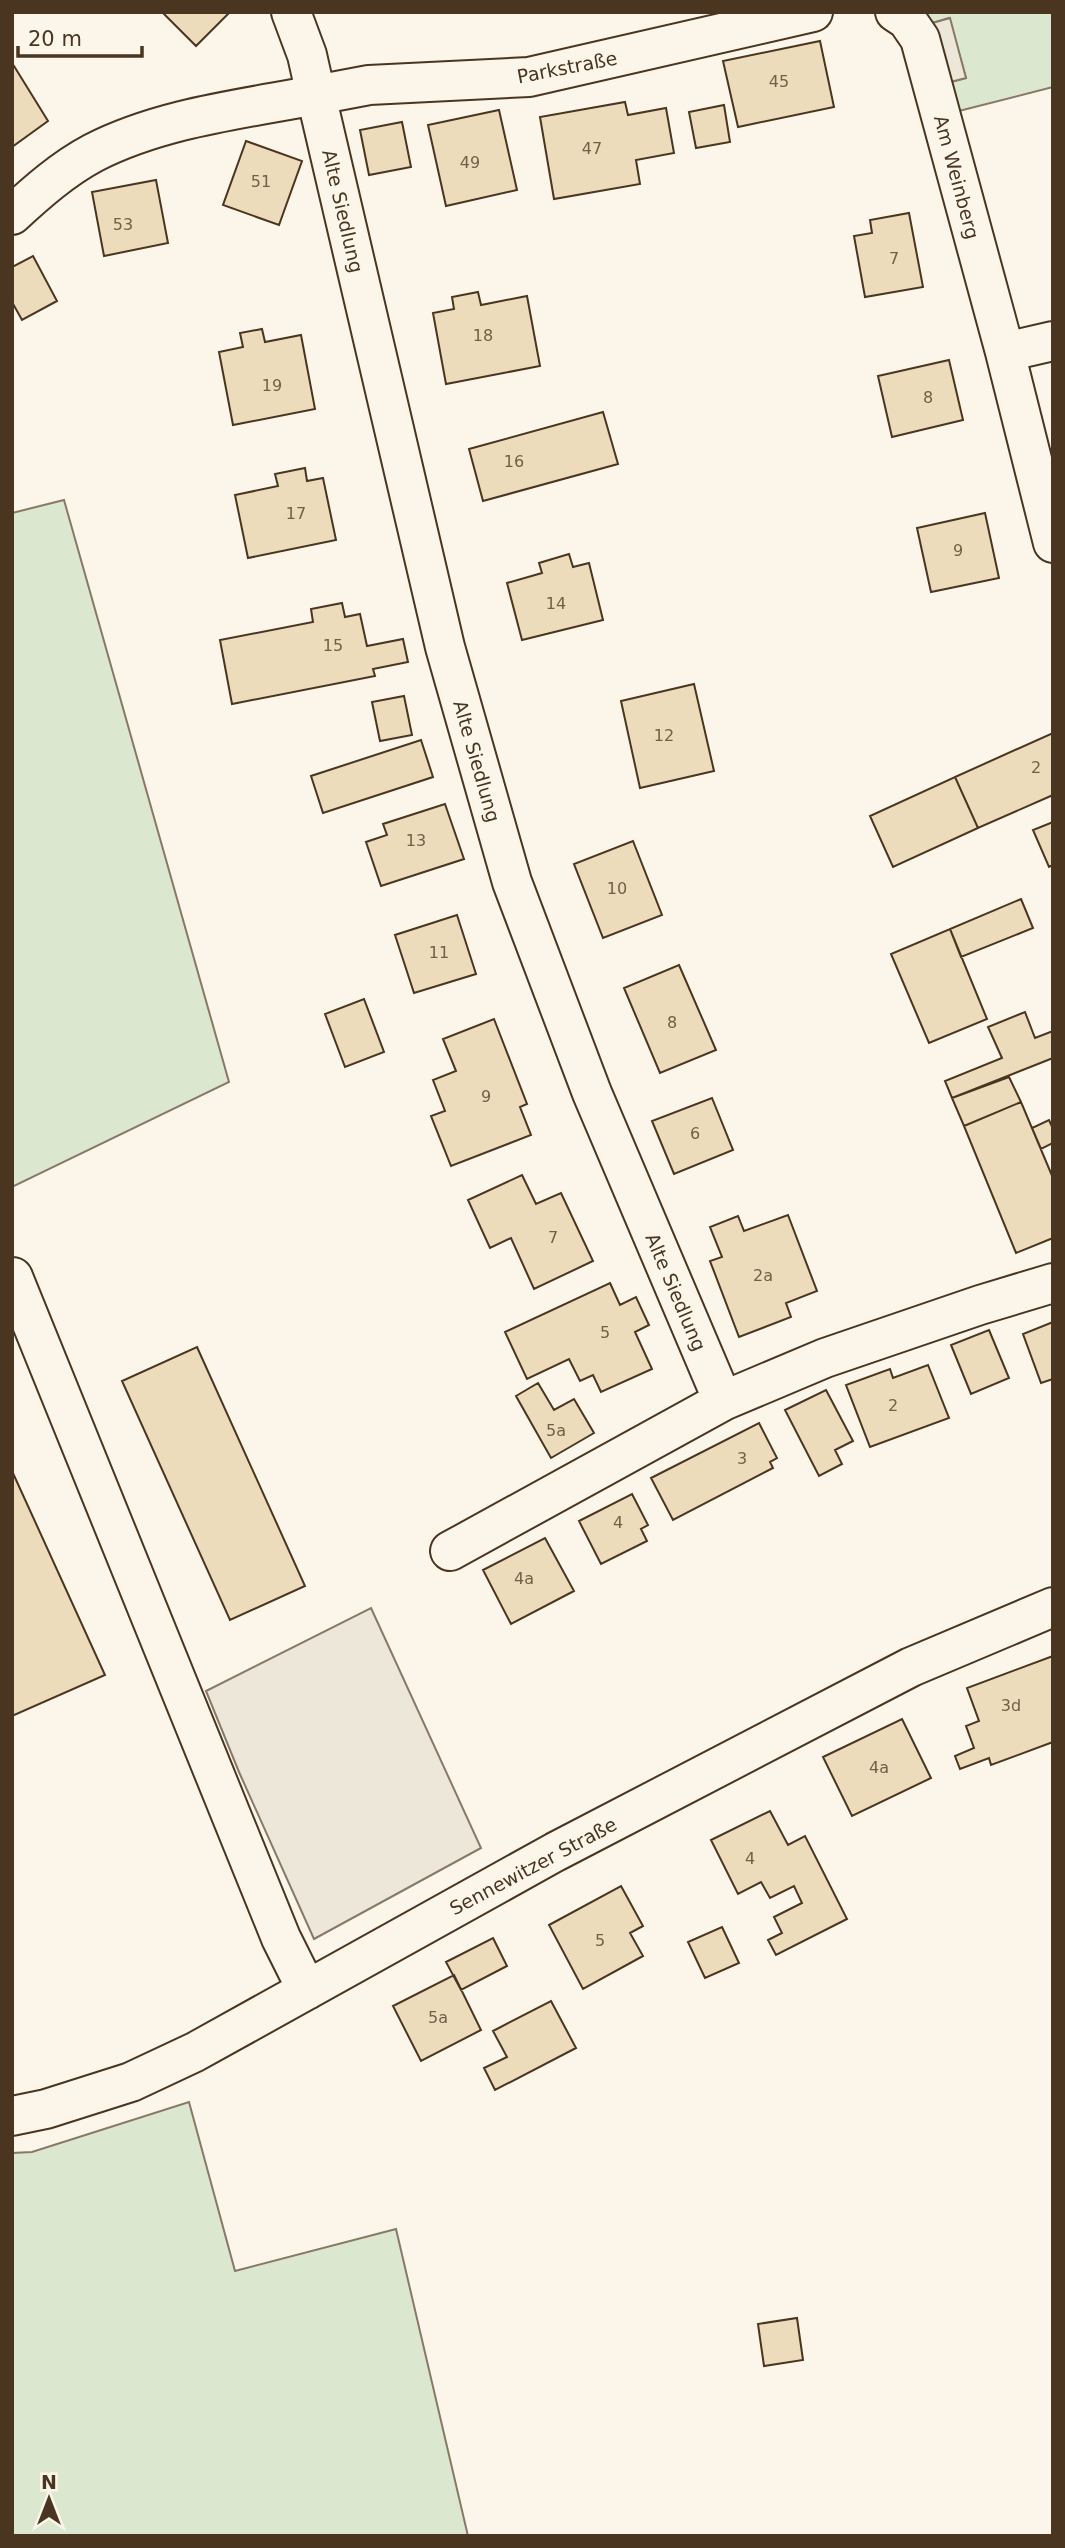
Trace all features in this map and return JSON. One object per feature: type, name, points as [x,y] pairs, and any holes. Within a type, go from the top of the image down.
[{"type":"street","points":[[291,12],[307,55],[316,95]]},
{"type":"street","name":"Parkstraße","points":[[12,215],[42,187],[92,154],[139,133],[193,118],[369,86],[529,76],[671,29],[813,12]]},
{"type":"street","name":"Am Weinberg","points":[[895,12],[907,20],[920,39],[1005,352],[1053,542]]},
{"type":"street","name":"Alte Siedlung","points":[[316,95],[444,647],[512,882],[592,1093],[723,1401]]},
{"type":"street","points":[[1005,352],[1053,341]]},
{"type":"street","points":[[13,1277],[281,1938],[307,1990]]},
{"type":"street","points":[[450,1551],[723,1401],[825,1358],[1053,1283]]},
{"type":"street","name":"Sennewitzer Straße","points":[[12,2116],[46,2109],[131,2082],[195,2052],[555,1852],[911,1667],[1053,1607]]},
{"type":"green space","points":[[919,12],[1053,12],[1053,87],[947,114],[939,85],[966,78],[949,18],[922,26]]},
{"type":"green space","points":[[64,500],[229,1082],[12,1187],[12,513]]},
{"type":"green space","points":[[189,2102],[235,2271],[396,2229],[468,2536],[12,2536],[12,2153],[32,2152]]},
{"type":"shaded area","points":[[950,18],[966,78],[939,85],[922,26]]},
{"type":"shaded area","points":[[371,1608],[481,1848],[314,1939],[206,1691]]},
{"type":"building","points":[[162,12],[230,12],[196,46]]},
{"type":"building","points":[[820,41],[834,107],[738,127],[723,61]]},
{"type":"building","points":[[14,66],[48,121],[12,147],[12,67]]},
{"type":"building","points":[[625,102],[628,115],[666,108],[674,153],[636,160],[640,184],[554,199],[540,117]]},
{"type":"building","points":[[724,105],[730,142],[696,148],[689,112]]},
{"type":"building","points":[[499,110],[517,190],[446,206],[428,125]]},
{"type":"building","points":[[402,122],[411,167],[369,175],[360,130]]},
{"type":"building","points":[[246,141],[302,161],[279,225],[223,205]]},
{"type":"building","points":[[156,180],[168,243],[104,256],[92,192]]},
{"type":"building","points":[[909,213],[923,287],[865,297],[854,236],[872,233],[870,220]]},
{"type":"building","points":[[33,256],[57,301],[22,320],[12,302],[12,267]]},
{"type":"building","points":[[478,292],[481,305],[527,296],[540,366],[446,384],[433,313],[454,309],[452,297]]},
{"type":"building","points":[[262,329],[265,342],[301,335],[315,409],[233,425],[219,352],[243,347],[240,333]]},
{"type":"building","points":[[949,360],[963,420],[892,437],[878,376]]},
{"type":"building","points":[[603,412],[618,464],[483,501],[469,449]]},
{"type":"building","points":[[305,468],[307,481],[323,478],[336,540],[248,558],[235,495],[278,486],[275,474]]},
{"type":"building","points":[[985,513],[999,578],[931,592],[917,528]]},
{"type":"building","points":[[569,554],[573,567],[589,563],[603,620],[522,640],[507,583],[542,573],[539,563]]},
{"type":"building","points":[[342,603],[345,617],[360,614],[367,646],[403,639],[408,662],[373,669],[375,676],[232,704],[220,640],[313,622],[311,609]]},
{"type":"building","points":[[694,684],[714,771],[640,788],[621,701]]},
{"type":"building","points":[[404,696],[412,735],[380,741],[372,702]]},
{"type":"building","points":[[1053,733],[1053,795],[978,828],[955,777]]},
{"type":"building","points":[[421,740],[433,777],[323,813],[311,776]]},
{"type":"building","points":[[955,777],[978,828],[893,867],[870,816]]},
{"type":"building","points":[[445,804],[464,859],[381,886],[366,842],[387,835],[383,824]]},
{"type":"building","points":[[1053,822],[1053,865],[1049,867],[1033,830]]},
{"type":"building","points":[[633,841],[662,915],[603,938],[574,864]]},
{"type":"building","points":[[1021,899],[1033,928],[961,957],[950,929]]},
{"type":"building","points":[[457,915],[476,974],[414,993],[395,935]]},
{"type":"building","points":[[950,929],[987,1019],[929,1043],[891,954]]},
{"type":"building","points":[[679,965],[716,1050],[660,1073],[624,988]]},
{"type":"building","points":[[364,999],[384,1052],[345,1067],[325,1014]]},
{"type":"building","points":[[1025,1012],[1035,1038],[1053,1031],[1053,1058],[952,1098],[945,1081],[1002,1058],[988,1027]]},
{"type":"building","points":[[494,1019],[527,1104],[520,1107],[531,1135],[451,1166],[431,1116],[445,1111],[433,1080],[456,1071],[443,1039]]},
{"type":"building","points":[[1009,1077],[1021,1102],[964,1126],[952,1098]]},
{"type":"building","points":[[712,1098],[733,1150],[674,1174],[652,1121]]},
{"type":"building","points":[[1021,1102],[1053,1178],[1053,1238],[1016,1253],[964,1126]]},
{"type":"building","points":[[1049,1120],[1053,1129],[1053,1143],[1041,1149],[1032,1128]]},
{"type":"building","points":[[522,1175],[536,1204],[561,1193],[593,1261],[534,1289],[511,1238],[490,1248],[468,1200]]},
{"type":"building","points":[[788,1215],[817,1291],[786,1303],[791,1317],[739,1337],[710,1261],[722,1257],[710,1227],[738,1216],[744,1231]]},
{"type":"building","points":[[610,1283],[620,1305],[636,1297],[649,1325],[635,1332],[652,1369],[601,1392],[593,1375],[580,1381],[569,1359],[527,1379],[505,1332]]},
{"type":"building","points":[[1053,1322],[1053,1379],[1041,1383],[1023,1334]]},
{"type":"building","points":[[989,1330],[1009,1378],[971,1394],[951,1345]]},
{"type":"building","points":[[197,1347],[305,1586],[230,1620],[122,1381]]},
{"type":"building","points":[[928,1365],[949,1418],[870,1447],[846,1385],[890,1369],[893,1378]]},
{"type":"building","points":[[538,1383],[554,1410],[574,1399],[594,1433],[551,1458],[516,1396]]},
{"type":"building","points":[[826,1390],[853,1441],[835,1450],[842,1464],[819,1476],[785,1410]]},
{"type":"building","points":[[759,1423],[777,1458],[770,1462],[773,1468],[673,1520],[651,1478]]},
{"type":"building","points":[[12,1471],[105,1675],[12,1716]]},
{"type":"building","points":[[632,1494],[648,1525],[641,1529],[647,1541],[601,1564],[579,1521]]},
{"type":"building","points":[[545,1538],[574,1591],[511,1624],[483,1570]]},
{"type":"building","points":[[1053,1656],[1053,1742],[991,1765],[989,1758],[960,1769],[955,1756],[974,1748],[966,1726],[979,1721],[967,1688]]},
{"type":"building","points":[[902,1719],[931,1778],[852,1816],[823,1757]]},
{"type":"building","points":[[770,1811],[788,1845],[805,1836],[847,1919],[776,1955],[768,1940],[782,1933],[774,1917],[802,1903],[794,1886],[770,1898],[761,1882],[738,1894],[711,1840]]},
{"type":"building","points":[[621,1886],[643,1926],[630,1933],[643,1956],[583,1989],[549,1925]]},
{"type":"building","points":[[722,1927],[739,1963],[705,1978],[688,1942]]},
{"type":"building","points":[[493,1938],[507,1966],[461,1990],[446,1962]]},
{"type":"building","points":[[454,1975],[481,2030],[421,2061],[393,2006]]},
{"type":"building","points":[[551,2001],[576,2048],[495,2090],[484,2068],[507,2057],[493,2031]]},
{"type":"building","points":[[797,2318],[803,2360],[764,2366],[758,2324]]}]
